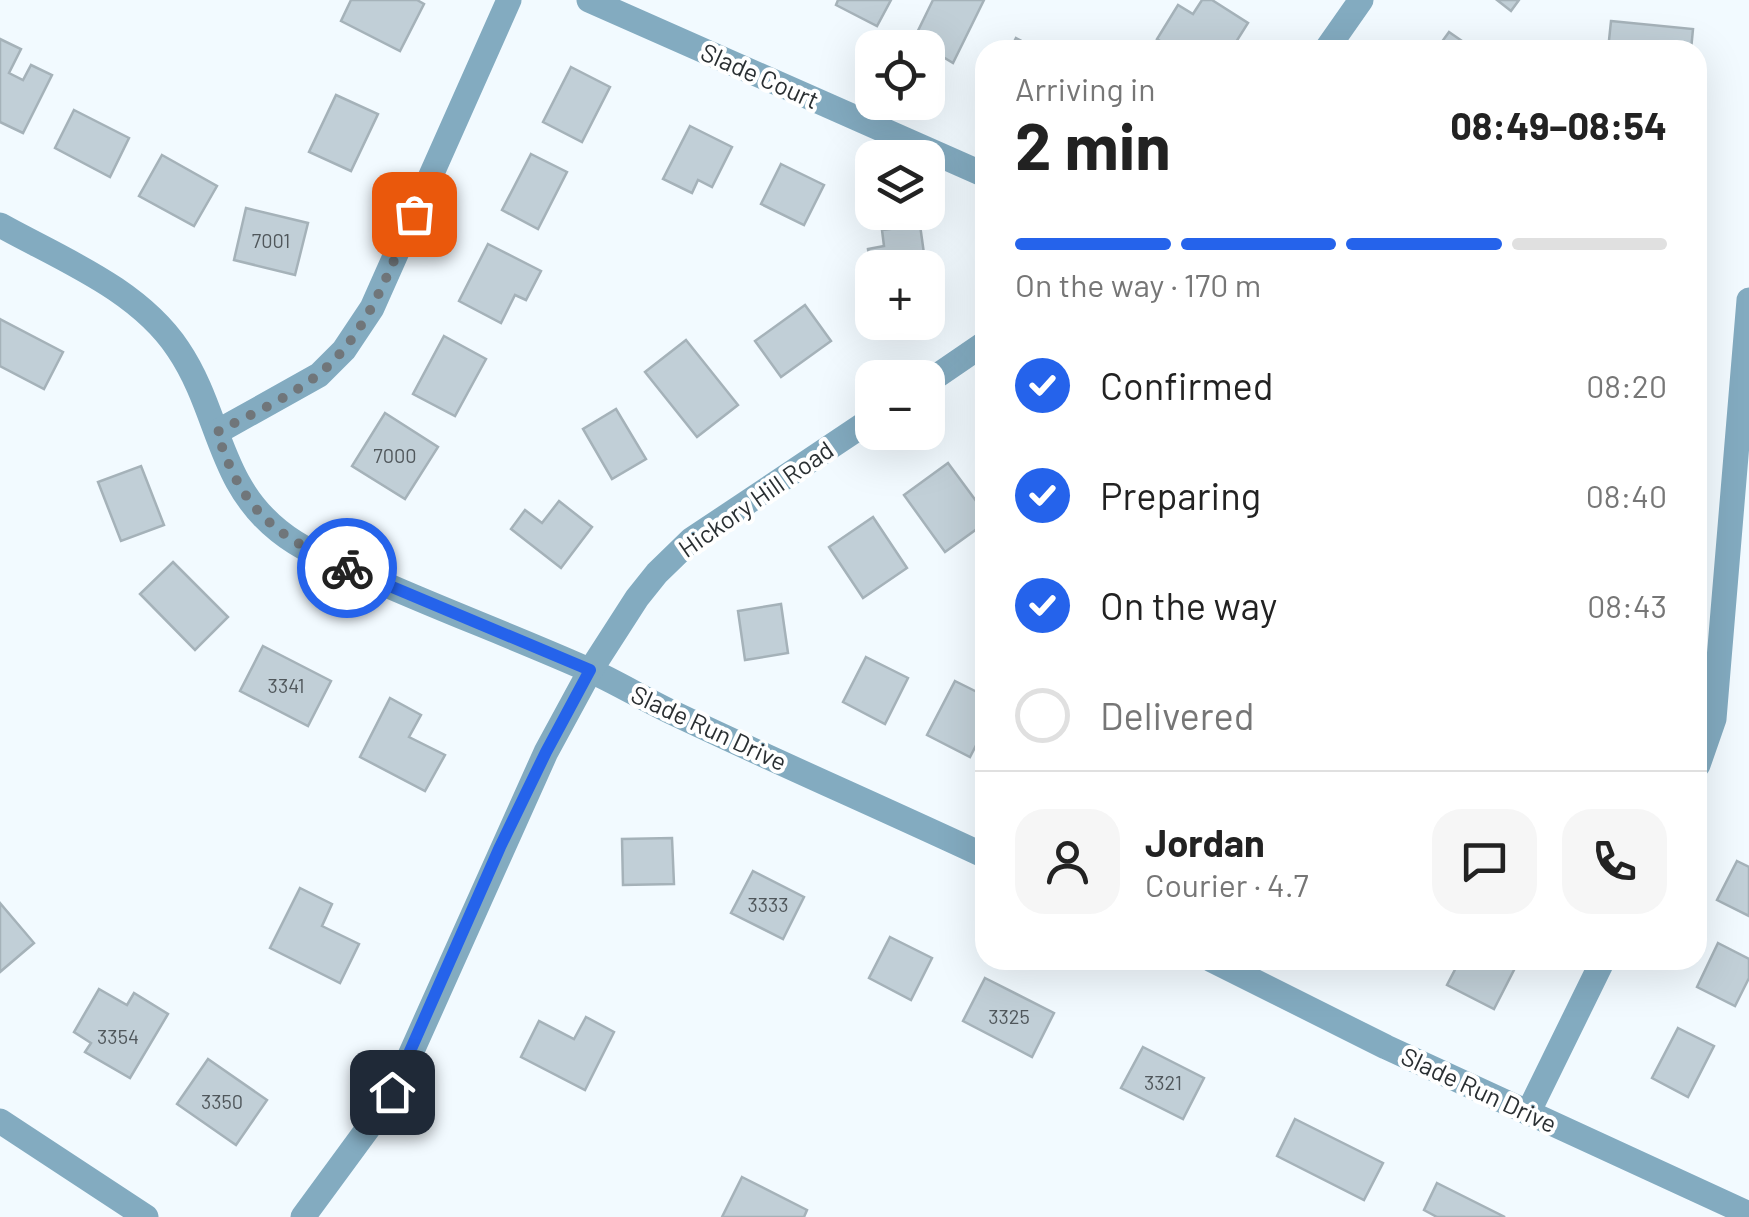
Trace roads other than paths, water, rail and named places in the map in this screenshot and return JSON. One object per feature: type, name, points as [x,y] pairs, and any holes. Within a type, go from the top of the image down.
[{"type":"street","points":[[217,432],[318,374],[344,350],[372,308],[509,0]]},
{"type":"street","name":"Slade Court","points":[[589,0],[975,172]]},
{"type":"street","points":[[1333,40],[1361,0]]},
{"type":"street","name":"Slade Run Drive","points":[[0,225],[108,284],[145,312],[178,348],[204,396],[230,472],[244,496],[277,530],[302,548],[452,615],[590,670],[667,710],[975,851]]},
{"type":"street","points":[[1707,739],[1714,720],[1749,300]]},
{"type":"street","points":[[945,370],[975,350]]},
{"type":"street","name":"Hickory Hill Road","points":[[303,1217],[380,1112],[403,1071],[500,847],[546,752],[590,670],[637,598],[692,540],[855,430]]},
{"type":"street","name":"Slade Run Drive","points":[[1233,970],[1528,1113],[1749,1214]]},
{"type":"street","points":[[1528,1113],[1597,970]]},
{"type":"street","points":[[0,1121],[146,1217]]}]
